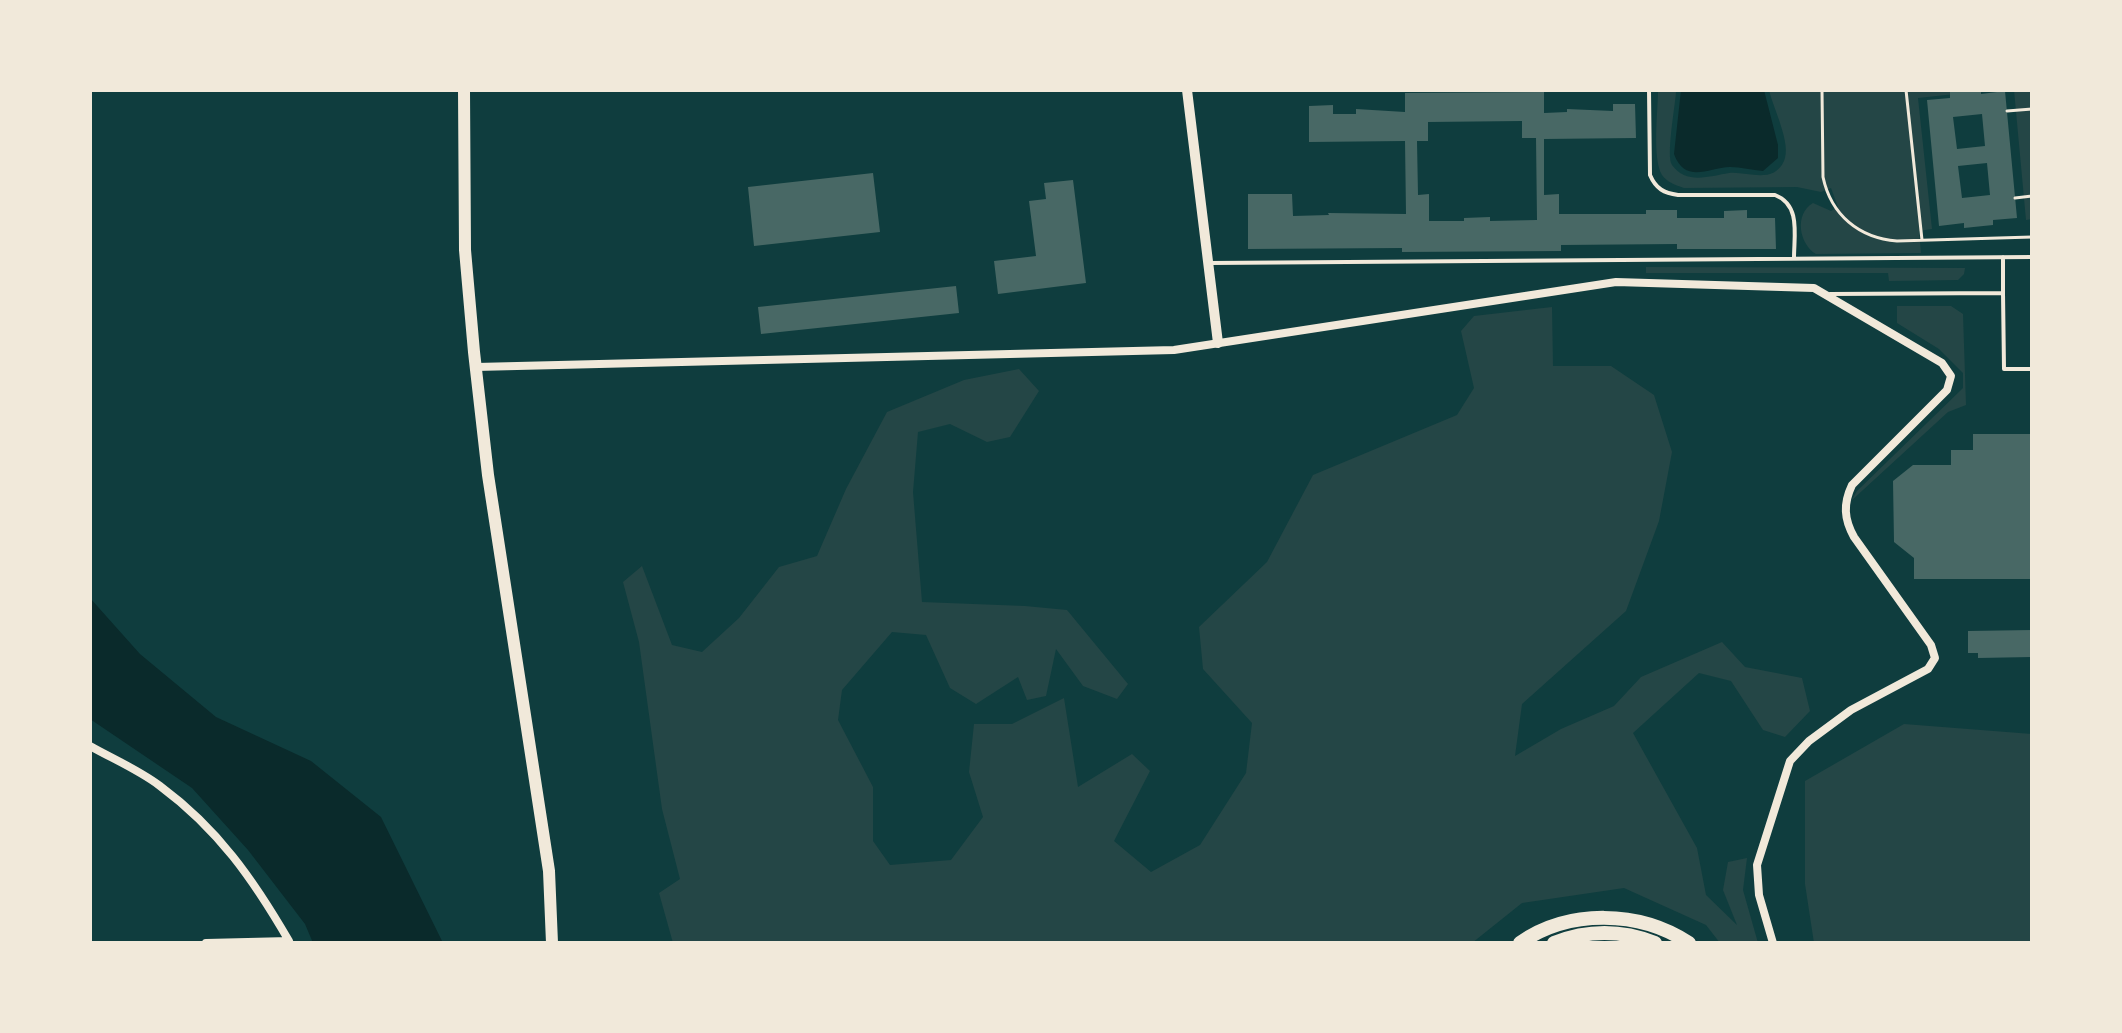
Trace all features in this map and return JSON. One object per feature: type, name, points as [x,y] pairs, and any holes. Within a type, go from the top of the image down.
[{"type":"highway","points":[[1520,943],[1543,929],[1574,920],[1609,918],[1638,921],[1663,929],[1689,943]]},
{"type":"highway","points":[[1554,943],[1578,935],[1598,933],[1623,934],[1655,943]]},
{"type":"main road","points":[[464,90],[465,250],[476,367],[492,505],[549,871],[552,943]]},
{"type":"street","points":[[1187,90],[1218,343]]},
{"type":"street","points":[[476,367],[1174,350],[1616,282],[1814,288],[1942,363],[1951,376],[1947,390],[1852,485],[1846,502],[1846,518],[1854,537],[1931,645],[1935,658],[1928,669],[1851,710],[1809,741],[1790,761],[1757,865],[1759,895],[1773,943]]},
{"type":"street","points":[[90,746],[159,785],[218,838],[255,883],[289,942],[206,943]]},
{"type":"lane","points":[[1649,90],[1650,175],[1654,183],[1667,193],[1775,195],[1783,198],[1792,211],[1794,258]]},
{"type":"lane","points":[[2003,257],[2004,369],[2032,369]]},
{"type":"lane","points":[[1208,263],[2032,257]]},
{"type":"lane","points":[[1825,294],[2003,293]]},
{"type":"path","points":[[1822,90],[1823,177],[1833,205],[1847,222],[1882,240],[2032,237]]},
{"type":"path","points":[[1906,90],[1922,240]]},
{"type":"path","points":[[2007,111],[2032,109]]},
{"type":"path","points":[[2015,198],[2032,196]]},
{"type":"shaded area","points":[[1658,90],[1676,92],[1670,142],[1672,165],[1684,175],[1699,178],[1729,173],[1767,175],[1779,168],[1784,161],[1786,145],[1769,90],[1992,90],[1918,98],[1932,229],[1919,231],[1921,253],[1816,254],[1806,243],[1801,221],[1813,203],[1831,211],[1838,207],[1831,188],[1821,192],[1797,187],[1684,188],[1666,180],[1657,158]]},
{"type":"shaded area","points":[[1681,90],[1764,90],[1778,145],[1778,158],[1763,171],[1730,167],[1698,172],[1684,169],[1674,154]]},
{"type":"shaded area","points":[[2014,90],[2032,90],[2032,219],[2026,220]]},
{"type":"shaded area","points":[[1646,267],[1965,268],[1958,280],[1889,281],[1888,273],[1646,273]]},
{"type":"shaded area","points":[[1897,306],[1951,306],[1963,314],[1966,405],[1948,412],[1851,501],[1857,491],[1963,388],[1963,373],[1939,349],[1897,323]]},
{"type":"shaded area","points":[[1552,307],[1553,366],[1611,366],[1654,395],[1672,452],[1659,521],[1626,611],[1522,704],[1515,756],[1561,729],[1614,706],[1641,677],[1722,642],[1745,667],[1802,678],[1810,711],[1785,737],[1763,730],[1731,681],[1699,673],[1633,733],[1697,848],[1706,895],[1737,925],[1723,890],[1728,862],[1747,858],[1743,890],[1758,943],[1720,943],[1706,925],[1624,888],[1522,903],[1472,943],[673,943],[659,893],[680,879],[662,809],[639,642],[623,582],[642,566],[672,645],[702,652],[739,618],[779,567],[817,556],[846,489],[887,412],[964,380],[1019,369],[1039,391],[1010,437],[987,442],[950,424],[918,432],[913,492],[922,602],[1067,610],[1128,684],[1117,699],[1083,686],[1056,649],[1046,696],[1027,700],[1018,677],[976,704],[950,688],[926,635],[892,632],[842,690],[838,720],[873,787],[873,841],[890,865],[951,860],[983,817],[969,772],[974,724],[1012,724],[1064,698],[1078,787],[1132,754],[1150,771],[1114,841],[1151,872],[1200,845],[1246,773],[1252,723],[1203,669],[1199,627],[1267,562],[1313,475],[1457,415],[1474,388],[1461,331],[1474,316]]},
{"type":"shaded area","points":[[90,598],[140,654],[216,717],[311,761],[381,817],[443,943],[313,943],[305,924],[248,850],[192,788],[90,719]]},
{"type":"shaded area","points":[[1904,724],[2032,734],[2032,943],[1814,943],[1805,884],[1805,781]]},
{"type":"building","points":[[1981,90],[1981,94],[2005,91],[2017,218],[1993,220],[1993,225],[1964,228],[1964,223],[1939,226],[1927,100],[1950,98],[1950,92]],"holes":[[[1982,114],[1985,146],[1957,149],[1953,117]],[[1987,163],[1990,195],[1962,198],[1958,166]]]},
{"type":"building","points":[[1544,92],[1544,113],[1567,112],[1567,109],[1613,111],[1613,104],[1635,104],[1636,138],[1544,139],[1544,195],[1559,194],[1559,214],[1646,214],[1646,210],[1677,210],[1677,218],[1724,218],[1724,211],[1747,210],[1747,218],[1775,218],[1776,249],[1677,249],[1677,244],[1561,245],[1561,251],[1248,249],[1248,194],[1292,194],[1293,216],[1406,214],[1405,141],[1309,142],[1309,106],[1333,105],[1333,114],[1356,114],[1356,109],[1405,112],[1405,93]],"holes":[[[1522,121],[1522,138],[1536,138],[1537,220],[1490,221],[1490,217],[1429,221],[1429,194],[1418,195],[1417,141],[1428,141],[1428,122]]]},
{"type":"building","points":[[873,173],[880,232],[754,246],[748,187]]},
{"type":"building","points":[[1073,180],[1086,283],[998,294],[994,261],[1036,256],[1029,201],[1046,199],[1044,183]]},
{"type":"building","points":[[956,286],[959,313],[761,334],[758,307]]},
{"type":"building","points":[[1973,434],[2032,434],[2032,579],[1914,579],[1914,558],[1894,542],[1893,481],[1913,465],[1951,465],[1951,450],[1973,450]]},
{"type":"building","points":[[2032,630],[2032,657],[1978,658],[1978,653],[1968,653],[1968,631]]}]
